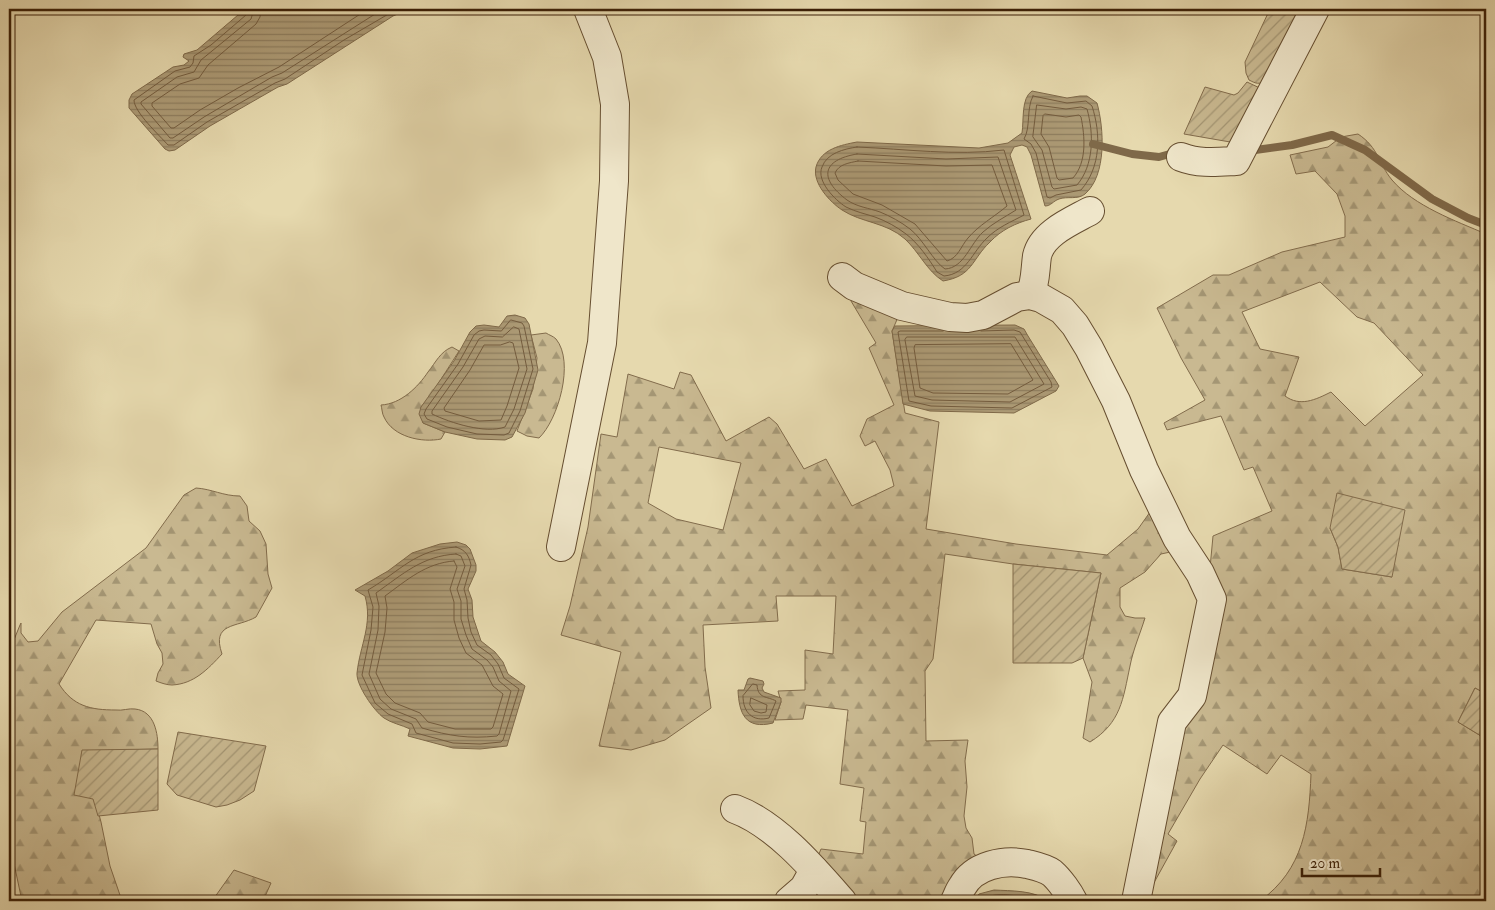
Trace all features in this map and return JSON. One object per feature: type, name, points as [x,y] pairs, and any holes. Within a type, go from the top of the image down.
[{"type":"street","points":[[561,547],[602,343],[614,180],[615,104],[607,58],[588,9]]},
{"type":"street","points":[[1181,157],[1191,161],[1204,162],[1236,161],[1315,9]]},
{"type":"street","points":[[1030,295],[1035,285],[1037,257],[1040,248],[1052,235],[1090,211]]},
{"type":"street","points":[[842,277],[854,286],[902,306],[950,317],[967,318],[983,315],[1017,297],[1030,295],[1041,298],[1062,310],[1089,348],[1116,401],[1144,470],[1177,538],[1200,573],[1212,599],[1192,696],[1172,722],[1136,901]]},
{"type":"street","points":[[735,809],[752,816],[769,827],[814,870],[842,901]]},
{"type":"street","points":[[955,901],[962,885],[979,870],[1004,862],[1023,863],[1038,867],[1052,874],[1073,901]]},
{"type":"street","points":[[789,901],[804,888],[814,870]]},
{"type":"green space","points":[[1270,9],[1299,9],[1266,79],[1262,83],[1258,83],[1249,80],[1245,62]]},
{"type":"green space","points":[[1247,82],[1264,90],[1236,143],[1184,134],[1205,87],[1234,95]]},
{"type":"green space","points":[[1358,134],[1374,150],[1392,180],[1412,198],[1436,212],[1486,234],[1486,694],[1475,688],[1458,722],[1486,739],[1486,901],[1260,901],[1275,888],[1295,860],[1306,828],[1311,774],[1281,755],[1267,774],[1223,745],[1200,779],[1168,834],[1177,841],[1145,899],[1210,568],[1213,536],[1272,511],[1253,467],[1244,470],[1221,416],[1167,430],[1164,423],[1205,400],[1181,358],[1157,308],[1213,275],[1229,275],[1282,252],[1345,237],[1345,216],[1337,194],[1315,171],[1296,174],[1290,155],[1328,147],[1341,137]],"holes":[[[1320,282],[1357,317],[1374,323],[1423,375],[1365,426],[1331,392],[1313,400],[1302,402],[1285,396],[1299,357],[1260,349],[1242,312]],[[1330,528],[1392,577],[1342,569],[1338,547]]]},
{"type":"green space","points":[[853,293],[899,315],[892,331],[905,413],[939,422],[926,529],[1016,544],[1107,555],[1138,529],[1155,505],[1175,551],[1161,554],[1145,572],[1120,588],[1120,607],[1125,616],[1145,618],[1133,654],[1119,709],[1108,727],[1090,742],[1083,738],[1092,682],[1083,658],[1101,573],[1013,564],[945,554],[933,659],[925,671],[926,741],[968,740],[965,761],[967,787],[964,816],[966,828],[972,838],[974,854],[985,862],[949,901],[849,901],[816,861],[821,849],[863,854],[866,822],[860,821],[864,788],[840,784],[848,710],[806,705],[803,719],[775,720],[781,702],[778,691],[805,690],[805,650],[833,654],[836,596],[776,596],[778,621],[703,625],[705,667],[711,708],[665,740],[631,750],[599,746],[621,652],[561,635],[570,606],[588,527],[601,434],[617,437],[628,374],[674,389],[680,372],[691,375],[726,441],[769,417],[777,424],[804,469],[826,459],[852,506],[894,486],[890,470],[875,441],[865,446],[860,436],[867,419],[894,405],[869,348],[876,343],[851,301]],"holes":[[[659,447],[741,463],[723,530],[676,519],[648,503]]]},
{"type":"green space","points":[[546,333],[556,339],[562,349],[564,376],[558,405],[546,430],[539,438],[527,436],[517,431],[533,389],[537,358],[531,335]]},
{"type":"green space","points":[[452,347],[459,351],[431,395],[421,407],[423,423],[445,432],[441,439],[417,439],[401,434],[388,424],[381,405],[395,402],[408,394],[441,354]]},
{"type":"green space","points":[[196,488],[240,496],[247,506],[249,521],[260,531],[266,544],[268,574],[272,588],[256,617],[223,631],[220,636],[222,654],[217,660],[194,679],[180,684],[170,685],[156,681],[163,664],[162,653],[151,624],[96,620],[59,684],[76,702],[90,708],[142,711],[147,714],[154,724],[158,743],[158,749],[82,751],[101,822],[110,866],[122,901],[22,901],[9,840],[9,652],[20,625],[21,623],[21,633],[28,642],[38,641],[62,612],[146,548],[184,495]]},
{"type":"green space","points":[[1337,493],[1405,510],[1392,577],[1342,569],[1338,547],[1330,528]]},
{"type":"green space","points":[[1013,564],[1101,573],[1083,658],[1072,663],[1013,663]]},
{"type":"green space","points":[[1475,688],[1486,694],[1486,739],[1458,722]]},
{"type":"green space","points":[[178,732],[266,746],[254,791],[240,800],[216,807],[177,795],[167,784]]},
{"type":"green space","points":[[158,749],[158,810],[98,816],[93,799],[74,795],[82,750]]},
{"type":"green space","points":[[234,870],[271,883],[263,901],[212,901]]},
{"type":"water","points":[[245,9],[410,9],[393,16],[287,84],[278,87],[210,126],[175,150],[169,151],[165,149],[129,108],[129,100],[132,94],[173,67],[184,65],[189,61],[183,57],[184,54],[197,50]]},
{"type":"water","points":[[1032,91],[1067,98],[1087,96],[1097,103],[1101,125],[1102,151],[1097,175],[1092,186],[1082,196],[1059,199],[1045,206],[1027,147],[1022,145],[1014,147],[1010,155],[1031,219],[1014,225],[999,234],[966,271],[953,279],[943,281],[937,277],[898,233],[842,210],[827,197],[819,186],[815,173],[822,156],[838,146],[851,143],[979,148],[1008,143],[1022,133],[1026,99]]},
{"type":"water","points":[[515,315],[525,318],[529,324],[538,370],[525,413],[512,437],[505,440],[477,439],[445,432],[423,423],[419,414],[421,407],[454,361],[470,332],[476,326],[499,327],[507,316]]},
{"type":"water","points":[[1015,325],[1024,329],[1059,386],[1056,391],[1014,413],[930,411],[903,404],[892,331],[895,326]]},
{"type":"water","points":[[457,542],[466,545],[470,549],[476,565],[476,571],[468,589],[472,600],[473,617],[481,641],[495,652],[503,662],[508,674],[525,686],[507,746],[480,749],[453,748],[408,736],[410,729],[387,720],[375,710],[362,691],[357,678],[368,616],[365,596],[355,590],[388,571],[412,553],[440,544]]},
{"type":"water","points":[[750,678],[763,681],[762,688],[764,692],[781,698],[773,723],[756,724],[745,718],[740,706],[738,690],[744,690]]},
{"type":"water","points":[[994,890],[1029,893],[1048,901],[974,901],[979,894]]},
{"type":"waterway","points":[[1248,151],[1292,145],[1332,135],[1365,150],[1432,199],[1468,218],[1486,225]]},
{"type":"waterway","points":[[1093,144],[1132,154],[1159,157],[1177,152]]}]
